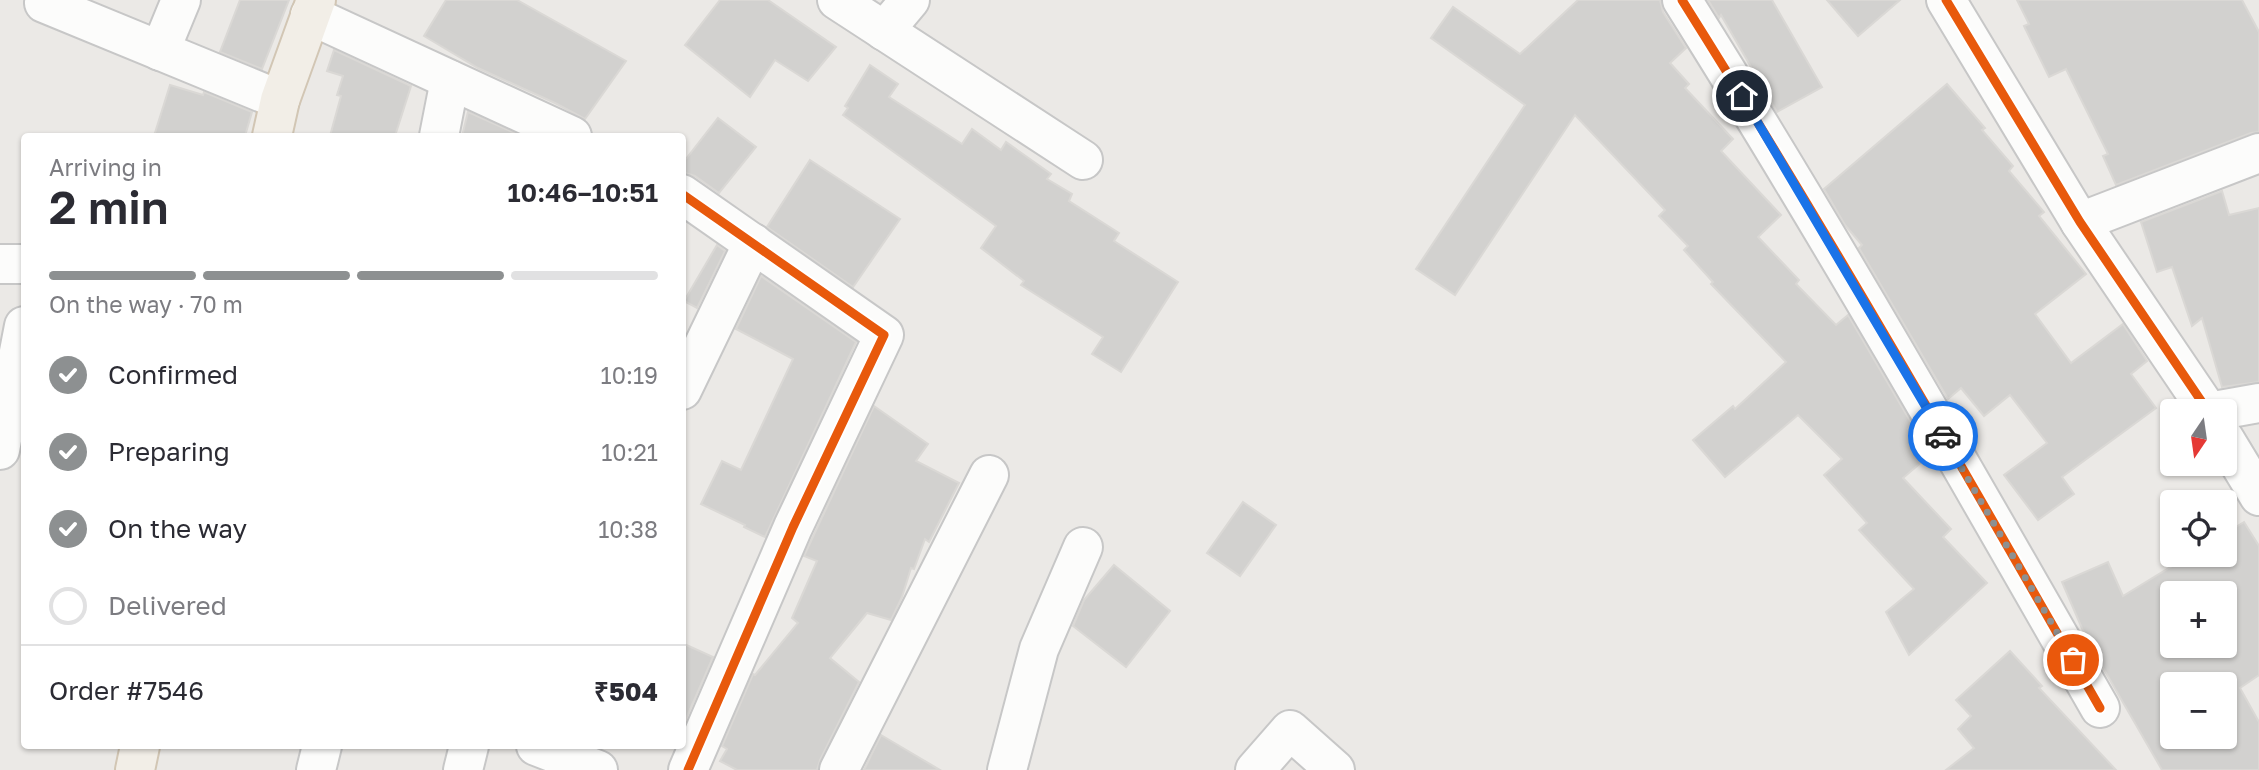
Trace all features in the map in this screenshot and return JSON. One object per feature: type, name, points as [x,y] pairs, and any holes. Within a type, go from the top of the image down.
[{"type":"main road","points":[[273,133],[279,100],[313,7]]},
{"type":"main road","points":[[135,770],[140,749]]},
{"type":"street","points":[[160,51],[181,0]]},
{"type":"street","points":[[837,0],[1083,160]]},
{"type":"street","points":[[884,30],[910,0]]},
{"type":"street","points":[[1682,0],[1955,454],[2100,708]]},
{"type":"street","points":[[1946,0],[2080,222],[2200,399]]},
{"type":"street","points":[[42,1],[279,100]]},
{"type":"street","points":[[313,7],[450,79],[566,133]]},
{"type":"street","points":[[440,133],[450,79]]},
{"type":"street","points":[[2080,222],[2259,153]]},
{"type":"street","points":[[686,197],[884,335],[793,527],[688,770]]},
{"type":"street","points":[[686,382],[753,243]]},
{"type":"street","points":[[0,264],[21,264]]},
{"type":"street","points":[[0,450],[21,342]]},
{"type":"street","points":[[2237,407],[2259,403]]},
{"type":"street","points":[[2237,460],[2259,496]]},
{"type":"street","points":[[838,770],[989,475]]},
{"type":"street","points":[[1006,770],[1039,649],[1083,547]]},
{"type":"street","points":[[1255,770],[1290,730],[1335,770]]},
{"type":"street","points":[[316,770],[321,749]]},
{"type":"street","points":[[463,770],[468,749]]},
{"type":"street","points":[[548,749],[598,770]]},
{"type":"building","points":[[240,0],[289,0],[262,69],[220,52]]},
{"type":"building","points":[[446,0],[517,0],[626,61],[585,119],[478,68],[424,36]]},
{"type":"building","points":[[720,0],[768,0],[836,47],[808,81],[775,60],[750,97],[685,45]]},
{"type":"building","points":[[1578,0],[1660,0],[1663,12],[1686,48],[1670,63],[1689,84],[1685,88],[1733,139],[1721,151],[1781,215],[1758,237],[1799,280],[1796,284],[1836,325],[1848,315],[1913,426],[1908,429],[1930,455],[1903,478],[1951,529],[1943,537],[1987,583],[1909,655],[1886,612],[1914,589],[1859,530],[1867,523],[1824,475],[1842,459],[1798,415],[1725,477],[1693,440],[1733,406],[1735,409],[1786,362],[1711,284],[1713,282],[1684,250],[1688,246],[1659,216],[1665,210],[1575,115],[1455,295],[1416,269],[1525,105],[1431,38],[1453,7],[1520,54]]},
{"type":"building","points":[[1708,0],[1772,0],[1822,87],[1777,112],[1721,15],[1719,18]]},
{"type":"building","points":[[1827,0],[1900,0],[1858,36]]},
{"type":"building","points":[[2017,0],[2242,0],[2259,32],[2259,132],[2116,185],[2103,156],[2108,154],[2066,69],[2049,77],[2024,26],[2029,24]]},
{"type":"building","points":[[334,50],[411,86],[396,133],[331,133],[341,96],[337,95],[343,76],[327,71]]},
{"type":"building","points":[[870,65],[898,84],[889,97],[962,144],[972,129],[1001,150],[1006,142],[1051,174],[1047,179],[1072,194],[1069,201],[1119,233],[1114,241],[1178,282],[1121,372],[1092,354],[1103,337],[1021,285],[1024,281],[981,248],[996,226],[843,115],[848,108],[845,106]]},
{"type":"building","points":[[1947,84],[2013,166],[2009,171],[2044,212],[2039,216],[2086,274],[2035,314],[2071,363],[2123,324],[2147,361],[2131,374],[2156,408],[2062,477],[2074,494],[2038,520],[2004,475],[2047,443],[2010,395],[1984,416],[1961,388],[1948,399],[1859,248],[1862,245],[1845,225],[1824,189]]},
{"type":"building","points":[[170,85],[203,95],[204,92],[252,112],[246,133],[155,133]]},
{"type":"building","points":[[468,112],[514,133],[463,133]]},
{"type":"building","points":[[718,118],[756,147],[719,193],[695,176],[686,173],[686,159]]},
{"type":"building","points":[[810,160],[900,219],[853,287],[767,227]]},
{"type":"building","points":[[2222,191],[2229,215],[2259,208],[2259,382],[2222,387],[2202,318],[2192,326],[2172,267],[2157,272],[2141,222]]},
{"type":"building","points":[[717,245],[725,251],[697,308],[686,302],[686,298]]},
{"type":"building","points":[[761,276],[856,342],[765,537],[701,504],[722,461],[741,470],[793,359],[736,329]]},
{"type":"building","points":[[874,406],[928,444],[916,461],[959,483],[929,542],[925,539],[891,620],[867,613],[830,658],[859,682],[817,770],[737,770],[720,761],[727,749],[722,746],[753,674],[755,675],[798,623],[792,618],[817,561],[804,556]]},
{"type":"building","points":[[1243,502],[1276,525],[1240,576],[1207,553]]},
{"type":"building","points":[[2244,522],[2259,546],[2259,675],[2240,688],[2259,722],[2259,770],[2162,770],[2087,640],[2062,582],[2108,562],[2123,596],[2170,567],[2237,567],[2237,526]]},
{"type":"building","points":[[1114,565],[1170,611],[1126,667],[1073,626],[1084,600]]},
{"type":"building","points":[[686,645],[713,657],[686,719]]},
{"type":"building","points":[[2010,651],[2042,686],[2039,688],[2116,770],[1946,770],[1974,748],[1958,729],[1971,716],[1956,700]]},
{"type":"building","points":[[881,735],[940,770],[864,770]]},
{"type":"cycle path","points":[[1682,0],[1843,263],[2100,708]]},
{"type":"cycle path","points":[[1946,0],[2080,222],[2200,399]]},
{"type":"cycle path","points":[[686,197],[884,335],[793,527],[688,770]]},
{"type":"way so far","points":[[1943,436],[2073,660]]},
{"type":"route","points":[[1742,96],[1943,436]]}]
